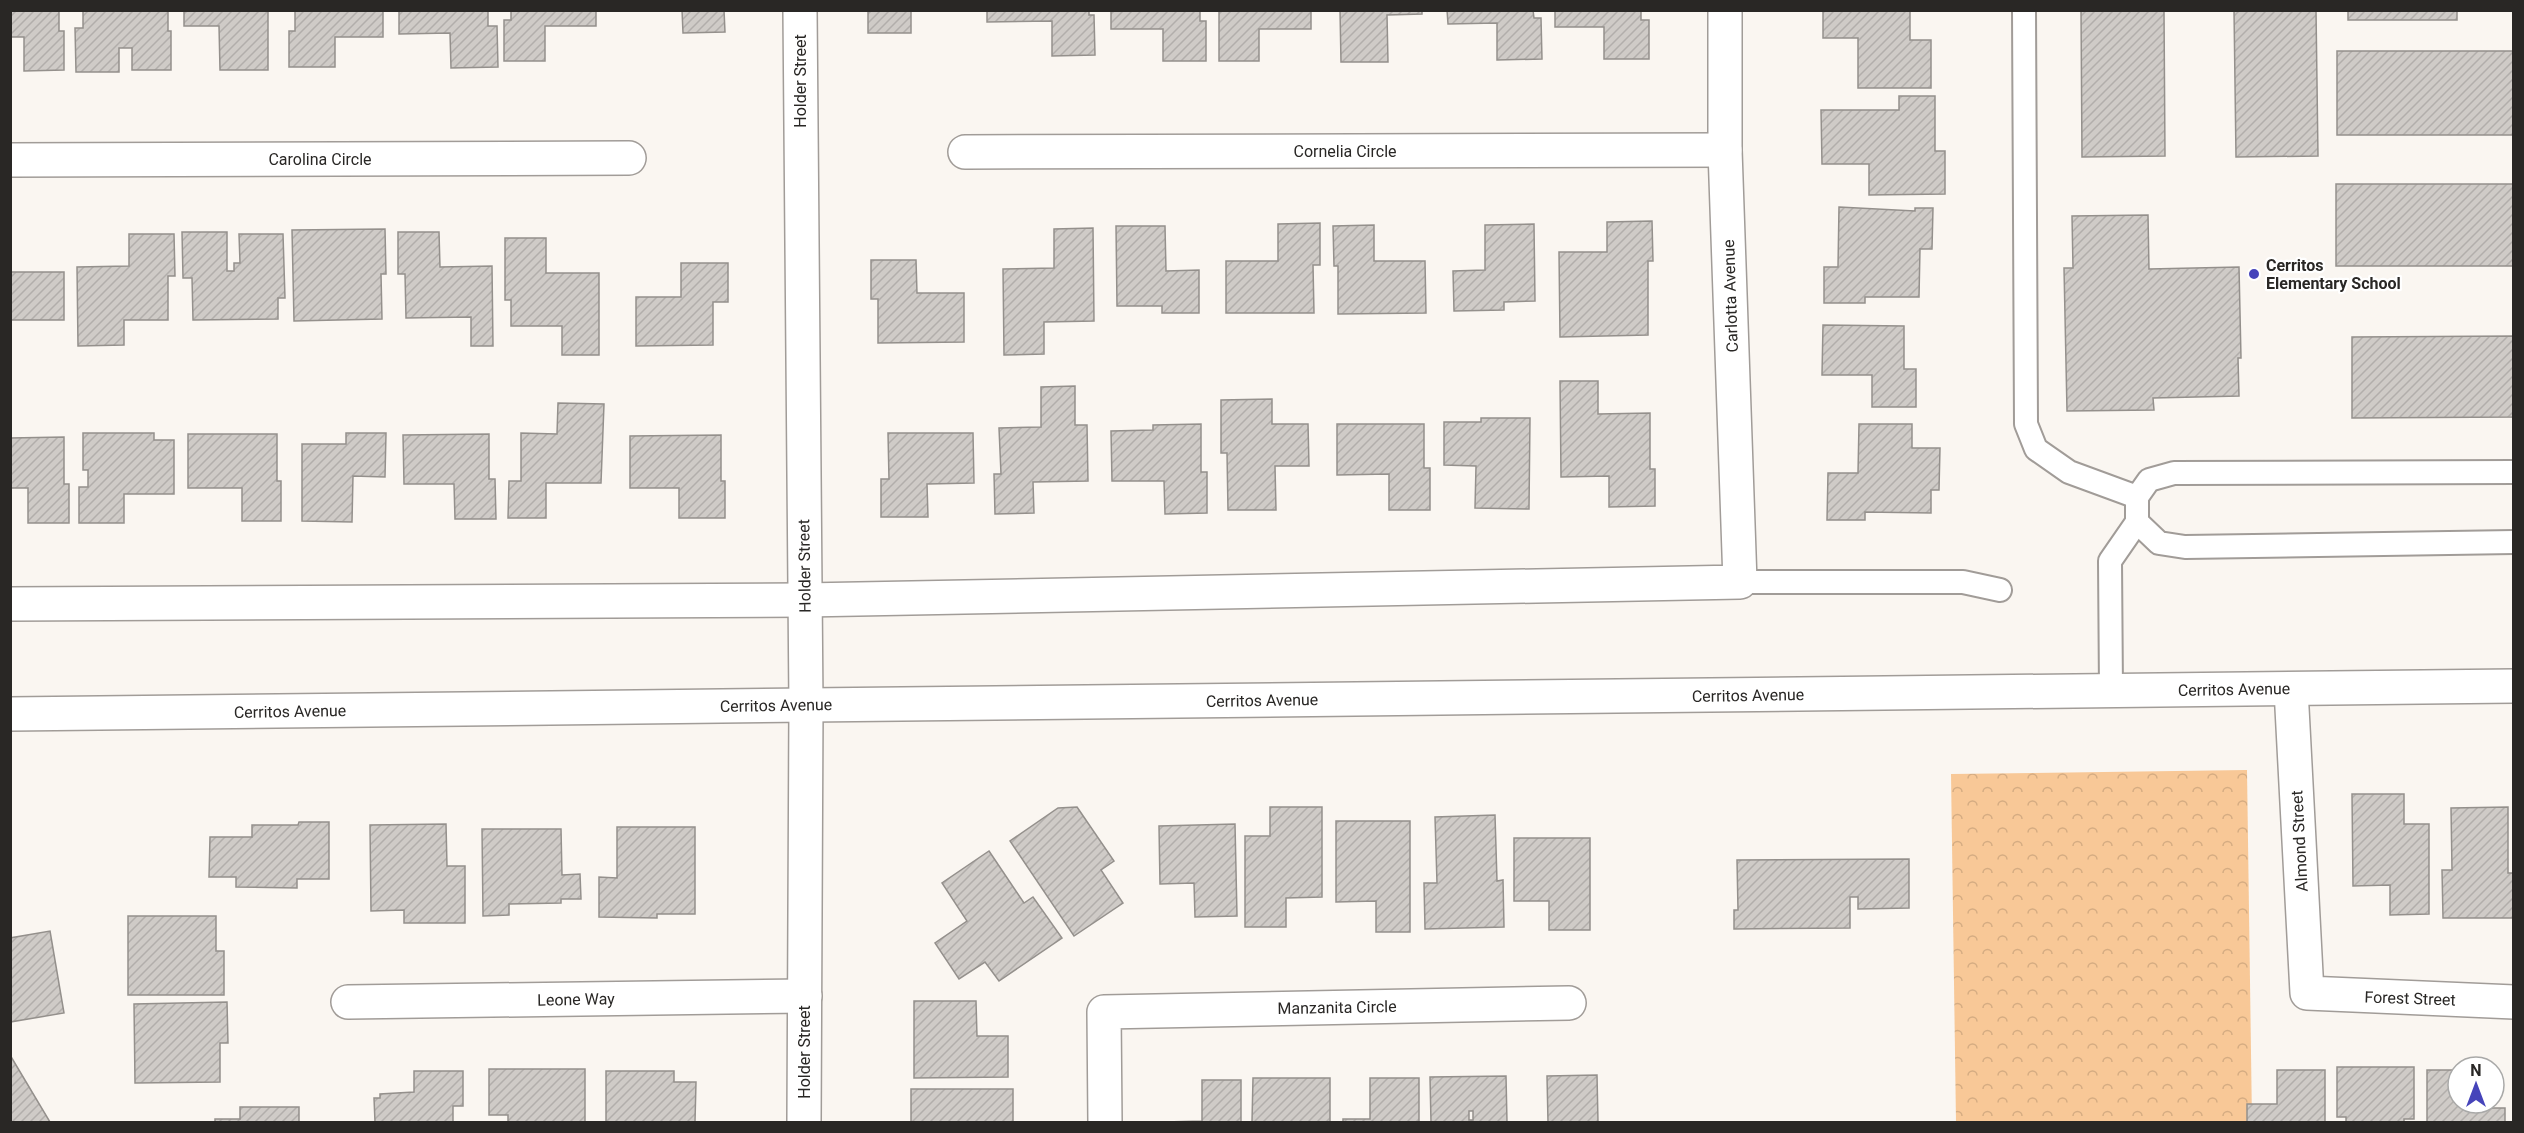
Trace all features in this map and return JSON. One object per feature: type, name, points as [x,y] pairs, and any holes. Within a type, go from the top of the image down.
[{"type":"street","name":"Holder Street","points":[[800,10],[806,705],[804,1122]]},
{"type":"street","name":"Carlotta Avenue","points":[[1725,10],[1725,150],[1740,582]]},
{"type":"street","name":"Cornelia Circle","points":[[965,152],[1725,150]]},
{"type":"street","name":"Carolina Circle","points":[[10,160],[629,158]]},
{"type":"street","points":[[10,604],[805,600],[1740,582]]},
{"type":"street","name":"Cerritos Avenue","points":[[10,714],[2514,686]]},
{"type":"street","name":"Almond Street","points":[[2291,689],[2307,993]]},
{"type":"street","name":"Forest Street","points":[[2307,993],[2514,1002]]},
{"type":"street","name":"Leone Way","points":[[348,1002],[805,996]]},
{"type":"street","name":"Manzanita Circle","points":[[1105,1122],[1104,1012],[1569,1003]]},
{"type":"lane","points":[[2024,10],[2026,424],[2036,449],[2069,471],[2138,497]]},
{"type":"lane","points":[[2111,691],[2110,561],[2137,522],[2138,497],[2149,480],[2174,473],[2514,472]]},
{"type":"lane","points":[[2137,522],[2159,543],[2185,547],[2514,542]]},
{"type":"lane","points":[[1740,582],[1963,582],[2000,590]]},
{"type":"green space","points":[[2247,770],[2252,1122],[1956,1122],[1951,774]]},
{"type":"building","points":[[10,10],[59,10],[59,31],[64,31],[64,70],[24,71],[24,37],[10,37]]},
{"type":"building","points":[[83,10],[168,10],[168,31],[171,31],[171,70],[132,70],[132,48],[119,48],[119,72],[76,72],[75,28],[83,28]]},
{"type":"building","points":[[184,10],[268,10],[268,70],[220,70],[219,26],[184,26]]},
{"type":"building","points":[[295,10],[383,10],[383,37],[335,37],[335,67],[289,67],[289,31],[295,31]]},
{"type":"building","points":[[399,10],[488,10],[488,26],[497,26],[498,67],[451,68],[450,33],[399,34]]},
{"type":"building","points":[[511,10],[596,10],[596,26],[545,26],[545,61],[504,61],[504,20],[511,20]]},
{"type":"building","points":[[682,10],[724,10],[725,32],[683,33]]},
{"type":"building","points":[[868,10],[911,10],[911,33],[868,33]]},
{"type":"building","points":[[987,10],[1089,10],[1089,15],[1094,15],[1095,55],[1052,56],[1052,21],[987,22]]},
{"type":"building","points":[[1111,10],[1200,10],[1200,21],[1206,21],[1206,61],[1163,61],[1163,29],[1111,29]]},
{"type":"building","points":[[1219,10],[1311,10],[1311,29],[1259,29],[1259,61],[1219,61]]},
{"type":"building","points":[[1340,10],[1422,10],[1422,14],[1387,15],[1388,62],[1341,62]]},
{"type":"building","points":[[1447,10],[1533,10],[1534,18],[1541,18],[1542,59],[1497,60],[1497,23],[1448,24]]},
{"type":"building","points":[[1555,10],[1641,10],[1641,20],[1649,20],[1649,59],[1604,59],[1604,27],[1555,27]]},
{"type":"building","points":[[1823,10],[1910,10],[1910,40],[1931,40],[1931,88],[1858,88],[1858,38],[1823,38]]},
{"type":"building","points":[[2081,10],[2164,10],[2165,156],[2082,157]]},
{"type":"building","points":[[2234,10],[2316,10],[2318,156],[2236,157]]},
{"type":"building","points":[[2348,10],[2457,10],[2457,20],[2348,20]]},
{"type":"building","points":[[2337,51],[2514,51],[2514,135],[2337,135]]},
{"type":"building","points":[[1899,96],[1935,96],[1935,151],[1945,151],[1945,194],[1869,195],[1869,164],[1822,164],[1821,110],[1899,110]]},
{"type":"building","points":[[2336,184],[2514,184],[2514,266],[2336,266]]},
{"type":"building","points":[[1839,207],[1915,211],[1915,208],[1933,208],[1932,249],[1920,249],[1919,297],[1865,297],[1865,303],[1824,303],[1824,267],[1838,267]]},
{"type":"building","points":[[2148,215],[2149,269],[2239,267],[2241,358],[2238,358],[2239,396],[2153,398],[2154,410],[2067,411],[2064,268],[2073,268],[2072,216]]},
{"type":"building","points":[[1652,221],[1653,261],[1648,261],[1648,335],[1560,337],[1559,252],[1607,252],[1607,222]]},
{"type":"building","points":[[1320,223],[1320,265],[1313,265],[1314,313],[1226,313],[1226,261],[1278,261],[1278,224]]},
{"type":"building","points":[[1534,224],[1535,301],[1504,302],[1504,310],[1454,311],[1453,271],[1485,270],[1485,225]]},
{"type":"building","points":[[1374,225],[1374,261],[1425,261],[1426,313],[1338,314],[1338,266],[1334,266],[1333,226]]},
{"type":"building","points":[[1116,226],[1165,226],[1166,271],[1199,270],[1199,313],[1162,313],[1162,306],[1117,306]]},
{"type":"building","points":[[1093,228],[1094,321],[1044,322],[1044,354],[1004,355],[1003,269],[1054,268],[1054,229]]},
{"type":"building","points":[[385,229],[386,274],[381,274],[382,319],[294,321],[292,230]]},
{"type":"building","points":[[182,232],[227,232],[227,271],[234,271],[234,263],[240,263],[239,234],[283,234],[285,298],[278,298],[278,319],[193,320],[192,278],[183,278]]},
{"type":"building","points":[[398,232],[439,232],[440,267],[492,266],[493,346],[471,346],[471,317],[406,318],[405,274],[398,274]]},
{"type":"building","points":[[129,234],[174,234],[175,276],[168,276],[168,320],[124,320],[124,345],[78,346],[77,267],[129,266]]},
{"type":"building","points":[[10,236],[11,272],[64,272],[64,320],[10,320]]},
{"type":"building","points":[[505,238],[546,238],[546,273],[599,273],[599,355],[562,355],[562,326],[511,326],[511,300],[505,300]]},
{"type":"building","points":[[871,260],[916,260],[917,293],[964,293],[964,342],[878,343],[878,299],[871,299]]},
{"type":"building","points":[[681,263],[728,263],[728,302],[713,302],[713,345],[636,346],[636,297],[681,297]]},
{"type":"building","points":[[1823,325],[1904,326],[1904,369],[1916,369],[1916,407],[1872,407],[1872,375],[1822,375]]},
{"type":"building","points":[[2514,336],[2514,417],[2352,418],[2352,337]]},
{"type":"building","points":[[1560,381],[1598,381],[1598,414],[1650,413],[1650,469],[1655,469],[1655,506],[1609,507],[1609,476],[1561,477]]},
{"type":"building","points":[[1075,386],[1075,425],[1087,425],[1088,481],[1033,482],[1034,513],[995,514],[994,474],[1001,474],[999,428],[1041,427],[1041,387]]},
{"type":"building","points":[[1272,399],[1272,424],[1308,424],[1309,466],[1275,466],[1276,510],[1228,510],[1227,453],[1221,453],[1221,400]]},
{"type":"building","points":[[558,403],[604,404],[601,483],[546,483],[546,518],[508,518],[509,481],[521,481],[521,433],[557,434]]},
{"type":"building","points":[[1481,418],[1530,418],[1529,509],[1475,508],[1476,466],[1444,465],[1444,422],[1481,422]]},
{"type":"building","points":[[1201,424],[1201,472],[1207,472],[1207,513],[1165,514],[1164,481],[1112,481],[1111,431],[1153,430],[1153,425]]},
{"type":"building","points":[[1337,424],[1424,424],[1424,468],[1430,468],[1430,510],[1389,510],[1389,474],[1337,475]]},
{"type":"building","points":[[1859,424],[1912,424],[1912,448],[1940,448],[1939,490],[1931,490],[1931,513],[1865,512],[1865,520],[1827,520],[1828,473],[1858,473]]},
{"type":"building","points":[[83,433],[154,433],[154,440],[174,440],[174,494],[124,494],[124,523],[79,523],[79,487],[88,487],[88,470],[83,470]]},
{"type":"building","points":[[346,433],[386,433],[385,477],[353,476],[352,522],[302,521],[302,444],[346,444]]},
{"type":"building","points":[[888,433],[973,433],[974,483],[927,484],[928,517],[881,517],[881,479],[889,479]]},
{"type":"building","points":[[188,434],[277,434],[277,481],[281,481],[281,521],[242,521],[242,488],[188,488]]},
{"type":"building","points":[[489,434],[489,479],[495,479],[496,519],[455,519],[454,484],[404,484],[403,435]]},
{"type":"building","points":[[721,435],[721,481],[725,481],[725,518],[679,518],[679,488],[630,488],[630,436]]},
{"type":"building","points":[[64,437],[64,484],[69,484],[69,523],[28,523],[28,488],[10,488],[10,438]]},
{"type":"building","points":[[2352,794],[2404,794],[2404,824],[2429,824],[2429,914],[2390,915],[2390,885],[2353,886]]},
{"type":"building","points":[[1077,807],[1114,861],[1101,870],[1123,903],[1074,936],[1010,841],[1058,808]]},
{"type":"building","points":[[1270,807],[1322,807],[1322,897],[1286,898],[1286,927],[1245,927],[1245,836],[1270,836]]},
{"type":"building","points":[[2508,807],[2508,873],[2514,873],[2514,918],[2443,918],[2442,870],[2452,870],[2451,808]]},
{"type":"building","points":[[1495,815],[1497,881],[1503,880],[1504,927],[1425,929],[1424,883],[1437,883],[1435,817]]},
{"type":"building","points":[[1336,821],[1410,821],[1410,932],[1376,932],[1376,901],[1336,902]]},
{"type":"building","points":[[299,822],[329,822],[329,879],[297,879],[297,888],[236,887],[236,877],[209,877],[210,837],[252,837],[252,825],[298,825]]},
{"type":"building","points":[[446,824],[447,866],[465,866],[465,923],[404,923],[404,910],[371,911],[370,825]]},
{"type":"building","points":[[1235,824],[1237,916],[1195,917],[1194,883],[1160,884],[1159,826]]},
{"type":"building","points":[[617,827],[695,827],[695,914],[657,914],[657,918],[599,917],[599,877],[617,878]]},
{"type":"building","points":[[482,829],[561,829],[562,875],[580,874],[581,899],[561,899],[561,903],[509,904],[509,915],[483,916]]},
{"type":"building","points":[[1514,838],[1590,838],[1590,930],[1549,930],[1549,901],[1514,901]]},
{"type":"building","points":[[989,851],[1024,903],[1033,897],[1062,938],[999,981],[985,962],[959,979],[935,943],[967,921],[942,883]]},
{"type":"building","points":[[1909,859],[1909,908],[1858,909],[1858,897],[1850,897],[1850,928],[1734,929],[1734,910],[1738,910],[1737,860]]},
{"type":"building","points":[[128,916],[216,916],[216,951],[224,951],[224,995],[128,995]]},
{"type":"building","points":[[50,931],[64,1013],[10,1022],[10,938]]},
{"type":"building","points":[[914,1001],[976,1001],[977,1036],[1008,1036],[1008,1077],[914,1078]]},
{"type":"building","points":[[227,1002],[228,1043],[220,1043],[220,1082],[135,1083],[134,1004]]},
{"type":"building","points":[[10,1055],[50,1122],[10,1122]]},
{"type":"building","points":[[2337,1067],[2414,1067],[2414,1119],[2404,1119],[2404,1122],[2346,1122],[2346,1117],[2337,1117]]},
{"type":"building","points":[[489,1069],[585,1069],[585,1122],[508,1122],[508,1115],[489,1115]]},
{"type":"building","points":[[2277,1070],[2325,1070],[2325,1122],[2247,1122],[2247,1104],[2277,1104]]},
{"type":"building","points":[[2427,1070],[2446,1070],[2446,1115],[2505,1115],[2505,1122],[2427,1122]]},
{"type":"building","points":[[414,1071],[463,1071],[463,1106],[453,1106],[453,1122],[375,1122],[374,1098],[380,1098],[380,1094],[414,1092]]},
{"type":"building","points":[[606,1071],[674,1071],[674,1082],[696,1082],[695,1122],[606,1122]]},
{"type":"building","points":[[1597,1075],[1598,1122],[1548,1122],[1547,1076]]},
{"type":"building","points":[[1506,1076],[1507,1122],[1431,1122],[1430,1077]],"holes":[[[1469,1111],[1473,1111],[1473,1120],[1469,1120]]]},
{"type":"building","points":[[1253,1078],[1330,1078],[1330,1122],[1252,1122]]},
{"type":"building","points":[[1370,1078],[1419,1078],[1419,1122],[1343,1122],[1343,1119],[1370,1119]]},
{"type":"building","points":[[1202,1080],[1241,1080],[1241,1122],[1164,1122],[1202,1121]]},
{"type":"building","points":[[911,1089],[1013,1089],[1013,1122],[911,1122]]},
{"type":"building","points":[[240,1107],[299,1107],[299,1122],[215,1122],[215,1119],[240,1119]]},
{"type":"place","name":"Cerritos Elementary School","points":[[2254,274]]}]
